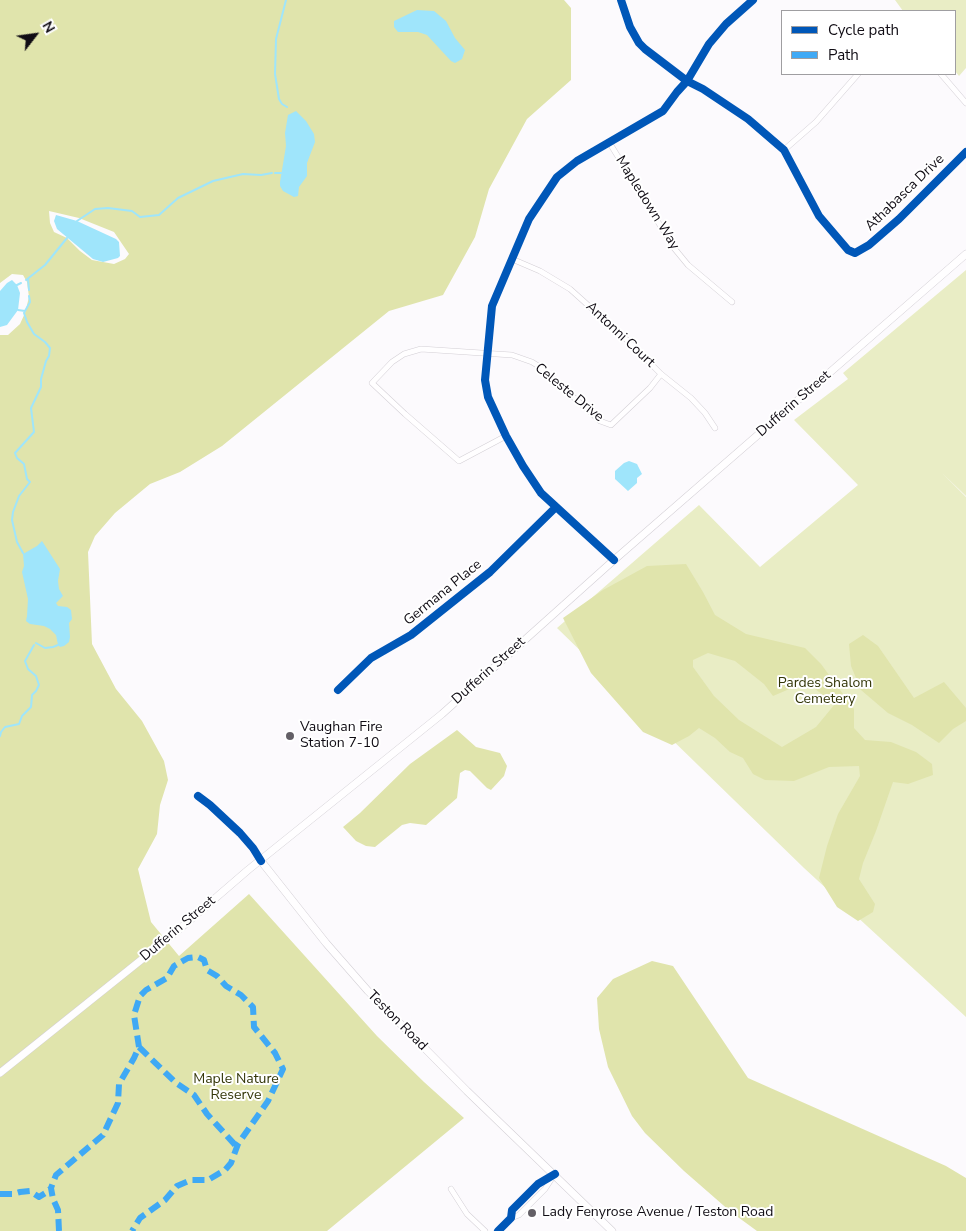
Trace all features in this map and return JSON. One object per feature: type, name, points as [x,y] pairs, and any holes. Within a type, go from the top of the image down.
[{"type":"main road","name":"Dufferin Street","points":[[0,1073],[176,932],[248,870],[442,714],[614,560],[966,254]]},
{"type":"main road","name":"Teston Road","points":[[261,861],[326,943],[368,991],[467,1091],[612,1231]]},
{"type":"street","name":"Athabasca Drive","points":[[620,0],[630,27],[645,49],[687,81],[703,89],[748,119],[784,150],[819,216],[848,250],[855,253],[869,245],[900,219],[966,152]]},
{"type":"street","points":[[614,560],[542,493],[522,466],[506,436],[488,397],[485,380],[492,306],[529,219],[557,176],[609,142],[663,111],[687,81],[709,44],[726,24],[753,0]]},
{"type":"street","points":[[784,150],[816,122],[857,75]]},
{"type":"street","points":[[942,75],[966,103]]},
{"type":"street","name":"Mapledown Way","points":[[609,142],[674,248],[688,265],[732,302]]},
{"type":"street","name":"Antonni Court","points":[[512,259],[540,271],[570,289],[628,341],[661,374],[691,398],[705,413],[715,428]]},
{"type":"street","points":[[487,353],[421,349],[404,354],[392,362],[372,383],[459,461],[506,436]]},
{"type":"street","name":"Celeste Drive","points":[[487,353],[512,355],[532,362],[600,421],[611,425],[650,388],[661,374]]},
{"type":"street","name":"Germana Place","points":[[338,690],[371,658],[411,635],[490,572],[556,507]]},
{"type":"street","name":"Teston Road","points":[[198,796],[240,833],[261,861]]},
{"type":"street","points":[[511,1218],[512,1210],[538,1184],[554,1174]]},
{"type":"street","points":[[498,1231],[511,1218],[519,1215],[545,1190],[554,1174]]},
{"type":"street","points":[[451,1189],[467,1214],[485,1231]]},
{"type":"green space","name":"Maple Nature Reserve","points":[[0,0],[564,0],[571,8],[571,80],[527,119],[489,189],[475,237],[443,295],[389,311],[222,446],[180,472],[150,484],[115,513],[95,536],[88,552],[92,644],[116,689],[142,721],[164,761],[168,780],[160,805],[157,834],[138,869],[151,922],[179,956],[249,894],[377,1036],[464,1118],[327,1231],[0,1231],[0,335],[8,335],[20,324],[29,297],[27,282],[23,275],[12,274],[0,283]],"holes":[[[49,211],[79,218],[114,232],[129,254],[125,259],[114,264],[92,260],[67,238],[54,232],[50,223]]]},
{"type":"green space","points":[[895,0],[966,0],[966,68],[959,76],[956,72],[956,10],[902,10]]},
{"type":"green space","name":"Pardes Shalom Cemetery","points":[[966,270],[966,496],[942,473],[966,497],[966,1017],[804,868],[557,628],[699,505],[760,567],[858,485],[794,420],[848,379],[843,373]]},
{"type":"green space","points":[[686,564],[715,615],[746,634],[805,648],[821,664],[854,709],[854,728],[865,740],[891,742],[916,752],[932,764],[933,775],[908,784],[893,782],[863,863],[859,879],[875,904],[873,912],[858,921],[837,907],[819,878],[838,814],[860,776],[859,766],[829,767],[794,781],[765,780],[753,774],[743,758],[730,752],[715,738],[699,728],[672,745],[643,732],[591,673],[563,618],[603,590],[647,566]],"holes":[[[708,653],[735,661],[764,684],[773,696],[801,684],[811,686],[835,704],[816,727],[782,747],[739,720],[714,696],[693,667],[693,660]]]},
{"type":"green space","points":[[863,635],[878,646],[914,698],[944,682],[966,708],[966,721],[953,729],[939,743],[912,725],[888,713],[861,690],[851,666],[849,644]]},
{"type":"green space","points":[[457,730],[476,747],[500,753],[507,766],[504,776],[491,790],[470,771],[465,770],[460,773],[457,798],[426,825],[410,823],[402,825],[375,847],[366,846],[356,841],[343,827],[410,764]]},
{"type":"green space","points":[[652,961],[673,966],[748,1078],[946,1166],[966,1178],[966,1231],[757,1231],[731,1212],[684,1171],[645,1133],[632,1116],[608,1067],[599,1029],[597,998],[613,979]]},
{"type":"water","points":[[417,10],[434,11],[446,21],[455,38],[465,50],[462,59],[455,63],[451,61],[427,35],[418,32],[398,32],[394,27],[394,21]]},
{"type":"water","points":[[296,111],[306,121],[314,134],[315,142],[307,163],[307,176],[299,187],[298,196],[294,197],[283,191],[280,182],[286,146],[285,133],[288,115]]},
{"type":"water","points":[[56,215],[77,221],[116,239],[119,242],[120,256],[103,262],[93,259],[57,229],[54,221]]},
{"type":"water","points":[[12,280],[17,285],[20,293],[18,310],[7,325],[0,327],[0,291]]},
{"type":"water","points":[[629,461],[637,464],[642,474],[637,478],[637,483],[628,491],[615,479],[615,471]]},
{"type":"water","points":[[42,541],[60,569],[58,581],[59,589],[63,596],[56,603],[58,606],[67,607],[71,610],[72,619],[69,623],[69,642],[60,647],[56,635],[50,629],[30,624],[26,621],[28,599],[22,572],[24,566],[23,554]]},
{"type":"waterway","points":[[286,0],[276,39],[275,74],[279,99],[287,107]]},
{"type":"waterway","points":[[77,221],[95,209],[108,208],[132,211],[140,217],[159,215],[178,198],[213,181],[243,174],[261,175],[272,173]]},
{"type":"waterway","points":[[275,173],[282,173]]},
{"type":"waterway","points":[[26,280],[45,265],[67,238]]},
{"type":"waterway","points":[[28,279],[29,290]]},
{"type":"waterway","points":[[17,285],[21,283]]},
{"type":"waterway","points":[[25,311],[30,302],[29,296]]},
{"type":"waterway","points":[[18,310],[25,311]]},
{"type":"waterway","points":[[23,553],[17,542],[12,520],[19,496],[30,482],[27,479],[24,464],[17,458],[15,453],[34,432],[31,408],[41,387],[41,379],[50,348],[34,334],[27,322],[25,311]]},
{"type":"waterway","points":[[36,643],[45,648],[58,645]]},
{"type":"waterway","points":[[0,736],[5,727],[19,724],[22,716],[31,707],[32,695],[39,685],[36,676],[28,669],[25,661],[34,645]]},
{"type":"marked path","points":[[59,1231],[58,1210],[51,1188],[56,1175],[103,1135],[118,1103],[119,1084],[139,1047],[134,1015],[140,996],[146,990],[167,978],[174,966],[188,958],[198,957],[204,960],[207,970],[217,976],[226,986],[241,995],[253,1007],[254,1027],[275,1053],[283,1069],[268,1101],[238,1144],[231,1163],[225,1170],[208,1180],[191,1180],[177,1186],[165,1200],[140,1218],[132,1231]]},
{"type":"marked path","points":[[139,1047],[176,1083],[194,1095],[207,1114],[237,1147]]},
{"type":"marked path","points":[[0,1194],[30,1191],[39,1197],[51,1188]]},
{"type":"cycle path","points":[[621,0],[630,27],[639,43],[645,49],[687,81],[703,89],[748,119],[784,150],[819,216],[848,250],[855,253],[869,245],[899,219],[966,152]]},
{"type":"cycle path","points":[[614,560],[541,493],[506,436],[488,397],[485,380],[492,306],[529,219],[557,177],[577,161],[663,111],[687,81],[709,44],[726,24],[753,0]]},
{"type":"cycle path","points":[[338,690],[371,658],[411,635],[490,572],[556,507]]},
{"type":"cycle path","points":[[198,796],[240,833],[261,861]]},
{"type":"cycle path","points":[[498,1231],[511,1218],[512,1210],[538,1184],[555,1174]]},
{"type":"place","name":"Vaughan Fire Station 7-10","points":[[290,736]]},
{"type":"place","name":"Lady Fenyrose Avenue / Teston Road","points":[[532,1213]]}]
